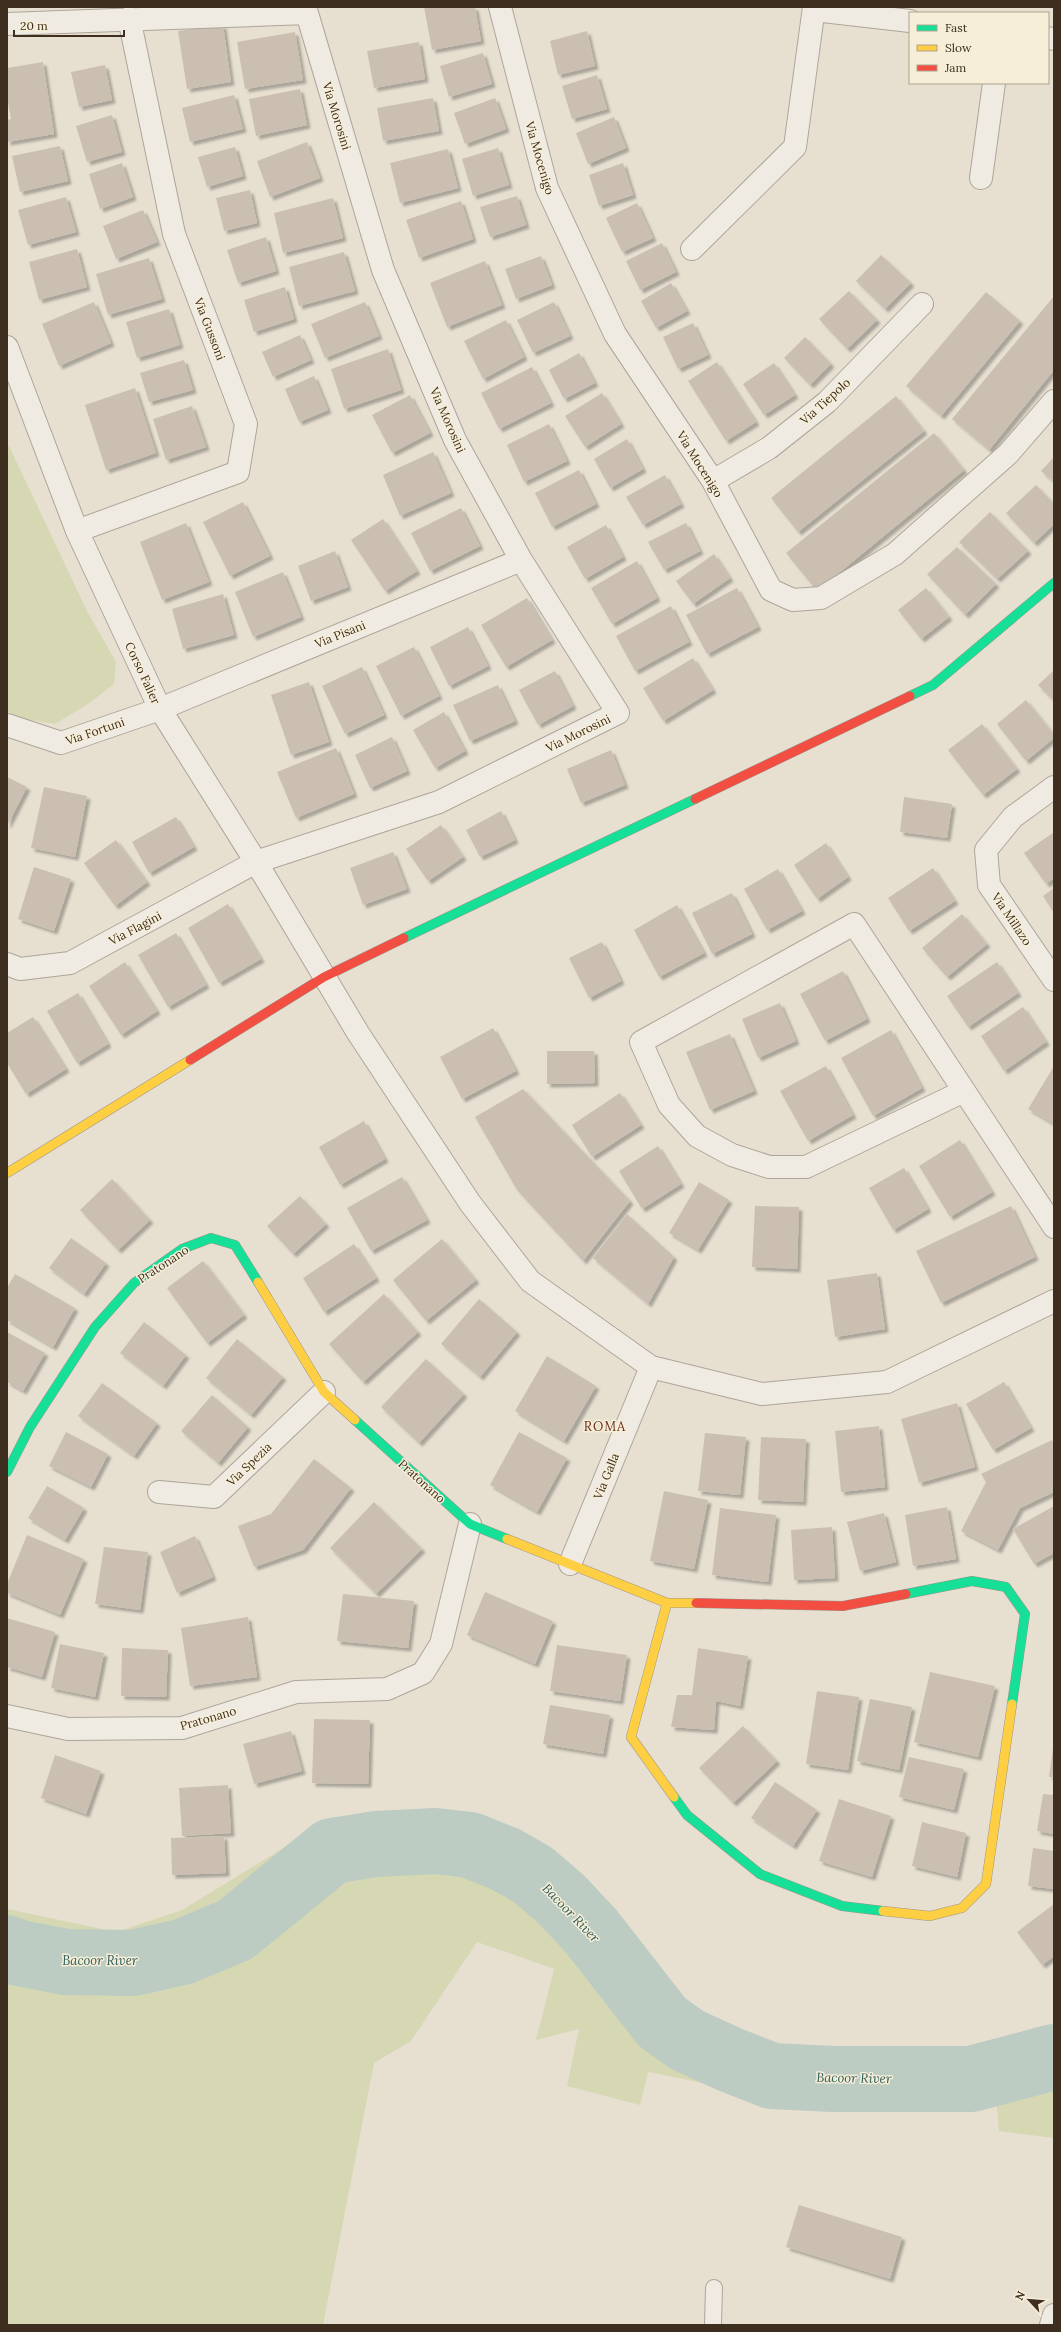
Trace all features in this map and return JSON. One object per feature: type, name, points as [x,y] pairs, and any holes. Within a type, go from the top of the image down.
[{"type":"street","name":"Via Mocenigo","points":[[500,7],[547,188],[615,334],[713,481],[770,590],[793,600],[821,598],[895,554],[1008,454],[1054,401]]},
{"type":"street","points":[[692,249],[795,147],[814,8],[909,21]]},
{"type":"street","name":"Via Morosini","points":[[7,24],[129,18],[307,13],[383,270],[455,440],[521,560],[618,713],[439,802],[256,862]]},
{"type":"street","name":"Via Gussoni","points":[[77,531],[238,472],[246,424],[174,234],[129,18]]},
{"type":"street","points":[[981,178],[994,84]]},
{"type":"street","name":"Via Tiepolo","points":[[713,481],[769,448],[827,402],[922,304]]},
{"type":"street","name":"Corso Falier","points":[[7,347],[77,531],[160,709],[256,862],[358,1033],[470,1203],[530,1281],[651,1367]]},
{"type":"street","name":"Via Pisani","points":[[160,709],[521,560]]},
{"type":"street","points":[[7,1173],[324,977],[933,685],[1054,583]]},
{"type":"street","name":"Via Fortuni","points":[[7,725],[61,743],[160,709]]},
{"type":"street","name":"Via Millazo","points":[[1054,787],[1013,817],[986,850],[989,885],[1054,980]]},
{"type":"street","name":"Via Flagini","points":[[7,964],[20,969],[70,963],[256,862]]},
{"type":"street","points":[[964,1091],[806,1167],[769,1167],[732,1155],[697,1136],[669,1105],[641,1042],[854,924],[1054,1227]]},
{"type":"street","name":"Pratonano","points":[[7,1472],[30,1427],[95,1326],[134,1283],[182,1249],[211,1238],[235,1245],[324,1392],[470,1524],[441,1644],[423,1673],[387,1688],[296,1692],[182,1728],[68,1729],[7,1716]]},
{"type":"street","points":[[651,1367],[762,1394],[887,1382],[1054,1301]]},
{"type":"street","name":"Via Galla","points":[[570,1564],[651,1367]]},
{"type":"street","name":"Via Spezia","points":[[159,1492],[214,1497],[324,1392]]},
{"type":"street","points":[[470,1524],[667,1603],[843,1606],[972,1581],[1006,1587],[1025,1614],[986,1884],[962,1908],[930,1916],[842,1906],[760,1874],[687,1815],[631,1737],[667,1603]]},
{"type":"street","points":[[1051,2325],[1054,2315]]},
{"type":"lane","points":[[713,2325],[714,2288]]},
{"type":"green space","points":[[9,446],[87,611],[116,662],[114,684],[88,704],[55,724],[17,718],[7,711],[7,447]]},
{"type":"green space","points":[[321,1825],[466,1825],[514,1844],[540,1857],[565,1877],[595,1908],[687,2015],[778,2060],[843,2062],[981,2055],[1054,2035],[1054,2138],[999,2131],[995,2086],[852,2099],[795,2098],[737,2090],[648,2072],[640,2105],[567,2086],[579,2029],[536,2040],[554,1969],[477,1942],[411,2041],[374,2063],[323,2325],[7,2325],[7,1909],[117,1932],[182,1910]]},
{"type":"building","points":[[424,7],[475,7],[481,41],[432,50]]},
{"type":"building","points":[[223,25],[231,82],[187,89],[178,31]]},
{"type":"building","points":[[587,31],[595,66],[558,75],[550,41]]},
{"type":"building","points":[[295,32],[303,80],[245,89],[237,42]]},
{"type":"building","points":[[419,42],[425,79],[374,88],[367,51]]},
{"type":"building","points":[[483,53],[492,84],[449,97],[440,66]]},
{"type":"building","points":[[43,62],[54,134],[7,142],[7,120],[11,119],[7,97],[7,68]]},
{"type":"building","points":[[105,65],[112,100],[79,107],[71,72]]},
{"type":"building","points":[[597,75],[607,109],[572,119],[562,86]]},
{"type":"building","points":[[300,89],[307,125],[256,136],[249,99]]},
{"type":"building","points":[[234,95],[243,129],[190,142],[182,108]]},
{"type":"building","points":[[433,98],[439,131],[383,141],[377,108]]},
{"type":"building","points":[[495,98],[506,129],[465,144],[454,113]]},
{"type":"building","points":[[112,115],[122,152],[87,162],[76,126]]},
{"type":"building","points":[[614,117],[626,148],[588,164],[576,133]]},
{"type":"building","points":[[307,142],[320,178],[270,197],[257,161]]},
{"type":"building","points":[[60,146],[68,181],[20,192],[12,156]]},
{"type":"building","points":[[235,147],[243,176],[207,187],[198,157]]},
{"type":"building","points":[[498,148],[509,185],[473,196],[462,159]]},
{"type":"building","points":[[448,149],[458,188],[400,203],[390,163]]},
{"type":"building","points":[[122,163],[133,197],[100,209],[89,174]]},
{"type":"building","points":[[623,163],[633,195],[599,206],[589,175]]},
{"type":"building","points":[[250,190],[257,223],[224,231],[216,198]]},
{"type":"building","points":[[517,196],[526,225],[490,237],[480,207]]},
{"type":"building","points":[[66,197],[76,232],[28,245],[18,210]]},
{"type":"building","points":[[333,198],[343,238],[283,253],[274,213]]},
{"type":"building","points":[[461,201],[473,239],[419,258],[406,220]]},
{"type":"building","points":[[637,203],[653,238],[622,252],[606,218]]},
{"type":"building","points":[[143,210],[157,242],[116,259],[103,226]]},
{"type":"building","points":[[266,237],[276,271],[238,283],[227,250]]},
{"type":"building","points":[[662,243],[676,272],[640,290],[626,261]]},
{"type":"building","points":[[77,249],[87,287],[39,300],[29,262]]},
{"type":"building","points":[[344,252],[355,291],[299,306],[289,267]]},
{"type":"building","points":[[881,255],[911,283],[885,309],[856,281]]},
{"type":"building","points":[[541,256],[552,285],[516,299],[505,269]]},
{"type":"building","points":[[149,258],[162,299],[108,315],[96,274]]},
{"type":"building","points":[[485,261],[502,305],[447,327],[430,283]]},
{"type":"building","points":[[671,283],[687,311],[656,328],[641,301]]},
{"type":"building","points":[[285,287],[294,319],[254,332],[244,300]]},
{"type":"building","points":[[849,291],[877,320],[847,349],[819,319]]},
{"type":"building","points":[[986,292],[1020,321],[941,416],[906,386]]},
{"type":"building","points":[[1054,296],[1054,370],[989,450],[952,419]]},
{"type":"building","points":[[94,302],[111,343],[59,366],[42,324]]},
{"type":"building","points":[[365,302],[379,336],[325,358],[311,324]]},
{"type":"building","points":[[554,302],[570,336],[533,353],[517,320]]},
{"type":"building","points":[[169,309],[180,345],[137,358],[126,322]]},
{"type":"building","points":[[506,320],[524,357],[483,379],[464,341]]},
{"type":"building","points":[[693,323],[708,355],[678,369],[663,337]]},
{"type":"building","points":[[300,335],[311,360],[273,377],[262,352]]},
{"type":"building","points":[[805,337],[831,364],[810,385],[784,358]]},
{"type":"building","points":[[388,349],[401,390],[344,409],[331,369]]},
{"type":"building","points":[[579,353],[595,383],[564,399],[549,370]]},
{"type":"building","points":[[184,360],[193,390],[149,402],[140,373]]},
{"type":"building","points":[[717,362],[756,422],[726,441],[688,381]]},
{"type":"building","points":[[774,363],[795,395],[764,415],[743,384]]},
{"type":"building","points":[[532,367],[551,403],[499,429],[481,393]]},
{"type":"building","points":[[314,376],[328,410],[299,422],[285,389]]},
{"type":"building","points":[[135,388],[156,453],[106,470],[85,405]]},
{"type":"building","points":[[602,393],[621,424],[585,447],[565,416]]},
{"type":"building","points":[[410,395],[430,433],[392,453],[372,415]]},
{"type":"building","points":[[896,396],[924,431],[798,532],[771,498]]},
{"type":"building","points":[[192,406],[206,447],[166,460],[153,419]]},
{"type":"building","points":[[549,424],[567,461],[524,482],[507,445]]},
{"type":"building","points":[[934,433],[964,470],[817,591],[786,553]]},
{"type":"building","points":[[627,439],[643,469],[610,488],[594,459]]},
{"type":"building","points":[[433,452],[451,493],[400,516],[383,475]]},
{"type":"building","points":[[1054,457],[1054,482],[1041,471]]},
{"type":"building","points":[[579,470],[596,504],[552,527],[535,493]]},
{"type":"building","points":[[665,475],[681,504],[643,525],[626,497]]},
{"type":"building","points":[[1036,485],[1054,504],[1054,524],[1034,543],[1006,513]]},
{"type":"building","points":[[243,502],[270,556],[230,576],[203,522]]},
{"type":"building","points":[[461,508],[480,546],[430,571],[411,533]]},
{"type":"building","points":[[990,512],[1028,551],[997,579],[959,542]]},
{"type":"building","points":[[383,519],[417,571],[385,591],[351,540]]},
{"type":"building","points":[[186,523],[209,582],[162,600],[140,542]]},
{"type":"building","points":[[686,523],[700,551],[664,570],[648,542]]},
{"type":"building","points":[[606,525],[623,557],[585,579],[567,547]]},
{"type":"building","points":[[957,547],[996,584],[965,615],[927,574]]},
{"type":"building","points":[[335,551],[348,587],[311,601],[298,566]]},
{"type":"building","points":[[714,554],[730,578],[693,604],[676,581]]},
{"type":"building","points":[[637,561],[657,598],[612,624],[591,588]]},
{"type":"building","points":[[283,572],[301,617],[253,637],[235,592]]},
{"type":"building","points":[[737,588],[758,627],[707,654],[686,615]]},
{"type":"building","points":[[926,588],[949,617],[921,639],[898,610]]},
{"type":"building","points":[[223,594],[234,635],[183,649],[172,609]]},
{"type":"building","points":[[527,598],[552,640],[506,667],[481,625]]},
{"type":"building","points":[[671,606],[689,642],[635,671],[616,636]]},
{"type":"building","points":[[468,627],[488,666],[449,686],[430,647]]},
{"type":"building","points":[[414,647],[439,696],[401,716],[376,666]]},
{"type":"building","points":[[693,658],[713,690],[663,721],[643,688]]},
{"type":"building","points":[[362,667],[384,715],[345,734],[322,686]]},
{"type":"building","points":[[1054,670],[1054,701],[1038,685]]},
{"type":"building","points":[[555,671],[573,706],[538,725],[519,690]]},
{"type":"building","points":[[309,682],[329,742],[291,755],[271,695]]},
{"type":"building","points":[[498,685],[515,721],[470,741],[453,705]]},
{"type":"building","points":[[1026,700],[1054,735],[1054,738],[1026,761],[997,724]]},
{"type":"building","points":[[444,712],[465,751],[435,768],[413,730]]},
{"type":"building","points":[[982,724],[1017,769],[983,795],[948,750]]},
{"type":"building","points":[[392,737],[407,771],[370,788],[355,755]]},
{"type":"building","points":[[336,748],[354,794],[296,818],[277,772]]},
{"type":"building","points":[[611,750],[625,785],[581,803],[567,769]]},
{"type":"building","points":[[7,777],[27,787],[7,826]]},
{"type":"building","points":[[44,787],[87,796],[75,857],[31,848]]},
{"type":"building","points":[[904,797],[952,804],[947,838],[900,832]]},
{"type":"building","points":[[501,811],[515,840],[480,857],[466,830]]},
{"type":"building","points":[[176,817],[194,847],[149,873],[132,842]]},
{"type":"building","points":[[441,825],[463,857],[428,881],[406,849]]},
{"type":"building","points":[[1054,832],[1054,878],[1046,884],[1024,853]]},
{"type":"building","points":[[116,840],[147,882],[115,906],[84,863]]},
{"type":"building","points":[[826,843],[848,877],[817,899],[794,865]]},
{"type":"building","points":[[393,852],[407,889],[363,905],[350,868]]},
{"type":"building","points":[[34,867],[71,879],[54,931],[18,919]]},
{"type":"building","points":[[933,868],[955,901],[909,931],[888,898]]},
{"type":"building","points":[[778,869],[802,911],[767,930],[744,889]]},
{"type":"building","points":[[1054,888],[1054,913],[1043,896]]},
{"type":"building","points":[[732,893],[752,934],[712,954],[692,913]]},
{"type":"building","points":[[228,904],[261,959],[219,983],[188,928]]},
{"type":"building","points":[[677,905],[704,953],[659,977],[634,930]]},
{"type":"building","points":[[962,914],[987,944],[947,977],[922,948]]},
{"type":"building","points":[[176,933],[206,985],[168,1007],[138,955]]},
{"type":"building","points":[[602,942],[621,981],[589,998],[569,958]]},
{"type":"building","points":[[125,962],[157,1011],[121,1035],[89,986]]},
{"type":"building","points":[[997,962],[1018,993],[968,1027],[947,996]]},
{"type":"building","points":[[843,971],[867,1019],[825,1041],[800,994]]},
{"type":"building","points":[[78,993],[108,1044],[77,1063],[47,1011]]},
{"type":"building","points":[[780,1003],[796,1041],[758,1058],[742,1019]]},
{"type":"building","points":[[1023,1007],[1046,1042],[1004,1071],[981,1036]]},
{"type":"building","points":[[33,1017],[66,1069],[26,1094],[7,1063],[7,1033]]},
{"type":"building","points":[[493,1028],[516,1071],[462,1099],[440,1057]]},
{"type":"building","points":[[891,1030],[922,1088],[873,1116],[841,1058]]},
{"type":"building","points":[[730,1034],[754,1091],[710,1110],[686,1052]]},
{"type":"building","points":[[547,1051],[594,1051],[595,1083],[547,1084]]},
{"type":"building","points":[[826,1066],[853,1115],[808,1141],[780,1091]]},
{"type":"building","points":[[1054,1066],[1054,1124],[1028,1109]]},
{"type":"building","points":[[523,1089],[630,1201],[583,1261],[517,1190],[475,1117]]},
{"type":"building","points":[[620,1093],[641,1125],[592,1157],[572,1125]]},
{"type":"building","points":[[364,1121],[385,1159],[340,1185],[319,1147]]},
{"type":"building","points":[[960,1140],[992,1192],[950,1217],[919,1166]]},
{"type":"building","points":[[658,1146],[681,1184],[642,1209],[619,1171]]},
{"type":"building","points":[[904,1168],[928,1209],[893,1230],[869,1188]]},
{"type":"building","points":[[402,1177],[427,1220],[371,1251],[347,1208]]},
{"type":"building","points":[[112,1179],[150,1220],[118,1250],[80,1210]]},
{"type":"building","points":[[699,1182],[729,1200],[698,1250],[669,1233]]},
{"type":"building","points":[[300,1196],[326,1224],[293,1254],[267,1226]]},
{"type":"building","points":[[755,1206],[799,1207],[797,1269],[752,1267]]},
{"type":"building","points":[[1011,1206],[1035,1257],[941,1303],[916,1251]]},
{"type":"building","points":[[627,1214],[674,1257],[648,1304],[593,1258]]},
{"type":"building","points":[[71,1238],[106,1263],[84,1294],[49,1268]]},
{"type":"building","points":[[442,1239],[476,1280],[426,1321],[393,1280]]},
{"type":"building","points":[[354,1244],[376,1278],[324,1312],[303,1278]]},
{"type":"building","points":[[203,1261],[244,1315],[207,1343],[167,1288]]},
{"type":"building","points":[[877,1273],[885,1329],[835,1337],[827,1280]]},
{"type":"building","points":[[15,1274],[75,1308],[53,1347],[7,1320],[7,1288]]},
{"type":"building","points":[[384,1294],[418,1332],[363,1382],[329,1344]]},
{"type":"building","points":[[479,1299],[517,1332],[480,1377],[441,1344]]},
{"type":"building","points":[[144,1322],[186,1355],[163,1386],[120,1353]]},
{"type":"building","points":[[7,1332],[45,1353],[23,1391],[7,1382]]},
{"type":"building","points":[[237,1339],[283,1377],[251,1415],[206,1378]]},
{"type":"building","points":[[547,1356],[596,1386],[564,1441],[515,1411]]},
{"type":"building","points":[[426,1359],[464,1394],[419,1443],[381,1407]]},
{"type":"building","points":[[1004,1382],[1031,1428],[993,1450],[966,1404]]},
{"type":"building","points":[[102,1383],[157,1423],[134,1456],[78,1416]]},
{"type":"building","points":[[212,1395],[248,1427],[218,1463],[181,1431]]},
{"type":"building","points":[[957,1403],[975,1467],[919,1483],[901,1419]]},
{"type":"building","points":[[879,1426],[885,1487],[841,1492],[835,1431]]},
{"type":"building","points":[[66,1432],[108,1454],[91,1487],[49,1466]]},
{"type":"building","points":[[519,1432],[567,1458],[537,1512],[490,1485]]},
{"type":"building","points":[[705,1433],[746,1437],[740,1495],[698,1491]]},
{"type":"building","points":[[761,1437],[806,1439],[803,1502],[758,1500]]},
{"type":"building","points":[[1052,1440],[1054,1444],[1054,1492],[1020,1508],[998,1550],[961,1531],[986,1482],[981,1474]]},
{"type":"building","points":[[314,1459],[351,1488],[303,1550],[254,1567],[238,1526],[271,1514]]},
{"type":"building","points":[[47,1486],[84,1508],[65,1540],[28,1518]]},
{"type":"building","points":[[664,1491],[708,1500],[694,1569],[650,1561]]},
{"type":"building","points":[[374,1502],[422,1549],[376,1594],[330,1548]]},
{"type":"building","points":[[1054,1506],[1054,1553],[1034,1564],[1013,1529]]},
{"type":"building","points":[[947,1507],[956,1559],[913,1566],[905,1515]]},
{"type":"building","points":[[720,1508],[776,1515],[768,1582],[712,1575]]},
{"type":"building","points":[[884,1513],[896,1562],[860,1571],[847,1522]]},
{"type":"building","points":[[832,1527],[835,1578],[794,1580],[791,1530]]},
{"type":"building","points":[[27,1535],[84,1559],[60,1615],[7,1593],[7,1584]]},
{"type":"building","points":[[195,1536],[213,1577],[177,1593],[160,1552]]},
{"type":"building","points":[[104,1547],[148,1552],[140,1610],[95,1604]]},
{"type":"building","points":[[485,1592],[553,1621],[535,1664],[467,1635]]},
{"type":"building","points":[[343,1594],[414,1601],[408,1648],[337,1641]]},
{"type":"building","points":[[248,1617],[257,1677],[190,1686],[181,1628]]},
{"type":"building","points":[[7,1618],[55,1632],[42,1677],[7,1667]]},
{"type":"building","points":[[60,1644],[104,1653],[95,1697],[51,1688]]},
{"type":"building","points":[[557,1645],[627,1655],[620,1701],[550,1691]]},
{"type":"building","points":[[122,1648],[168,1650],[166,1697],[121,1696]]},
{"type":"building","points":[[698,1648],[748,1656],[740,1706],[716,1701],[714,1730],[671,1727],[677,1695],[692,1695]]},
{"type":"building","points":[[930,1672],[995,1686],[978,1757],[914,1742]]},
{"type":"building","points":[[817,1691],[859,1697],[848,1770],[806,1764]]},
{"type":"building","points":[[870,1699],[912,1707],[899,1770],[857,1761]]},
{"type":"building","points":[[550,1705],[610,1715],[603,1754],[543,1744]]},
{"type":"building","points":[[314,1719],[370,1720],[368,1784],[312,1783]]},
{"type":"building","points":[[743,1726],[777,1761],[733,1803],[699,1768]]},
{"type":"building","points":[[291,1731],[302,1771],[254,1784],[243,1744]]},
{"type":"building","points":[[1053,1747],[1054,1777],[1049,1777]]},
{"type":"building","points":[[55,1755],[101,1771],[86,1814],[41,1798]]},
{"type":"building","points":[[909,1757],[964,1769],[954,1810],[899,1797]]},
{"type":"building","points":[[775,1782],[817,1810],[793,1846],[751,1818]]},
{"type":"building","points":[[228,1785],[231,1833],[182,1836],[179,1788]]},
{"type":"building","points":[[1043,1794],[1054,1795],[1054,1834],[1037,1831]]},
{"type":"building","points":[[839,1799],[891,1816],[872,1877],[819,1861]]},
{"type":"building","points":[[922,1822],[966,1833],[957,1877],[912,1866]]},
{"type":"building","points":[[224,1836],[226,1873],[172,1875],[171,1838]]},
{"type":"building","points":[[1033,1848],[1054,1851],[1054,1889],[1028,1886]]},
{"type":"building","points":[[1054,1904],[1054,1956],[1042,1965],[1017,1932]]},
{"type":"building","points":[[799,2205],[902,2237],[890,2279],[786,2247]]},
{"type":"waterway","name":"Bacoor River","points":[[7,1948],[19,1953],[66,1962],[133,1963],[182,1952],[235,1930],[332,1851],[376,1844],[435,1841],[470,1845],[505,1859],[533,1875],[561,1899],[591,1931],[662,2022],[687,2040],[731,2060],[772,2076],[833,2079],[971,2079],[1054,2057]]},
{"type":"traffic: fast","points":[[910,696],[933,685],[1054,583]]},
{"type":"traffic: fast","points":[[404,938],[695,799]]},
{"type":"traffic: fast","points":[[7,1472],[30,1427],[95,1327],[134,1283],[182,1249],[211,1238],[235,1245],[258,1282]]},
{"type":"traffic: fast","points":[[355,1420],[470,1524],[507,1539]]},
{"type":"traffic: fast","points":[[906,1594],[972,1581],[1006,1587],[1025,1614],[1012,1704]]},
{"type":"traffic: fast","points":[[674,1797],[687,1815],[760,1874],[842,1906],[883,1911]]},
{"type":"traffic: slow","points":[[7,1173],[190,1060]]},
{"type":"traffic: slow","points":[[258,1282],[324,1392],[355,1420]]},
{"type":"traffic: slow","points":[[507,1539],[667,1603],[696,1603]]},
{"type":"traffic: slow","points":[[667,1603],[631,1737],[674,1797]]},
{"type":"traffic: slow","points":[[883,1911],[930,1916],[962,1908],[986,1884],[1012,1704]]},
{"type":"traffic: jam","points":[[695,799],[910,696]]},
{"type":"traffic: jam","points":[[190,1060],[324,977],[404,938]]},
{"type":"traffic: jam","points":[[696,1603],[843,1606],[906,1594]]},
{"type":"district","name":"ROMA","points":[[605,1426]]}]
